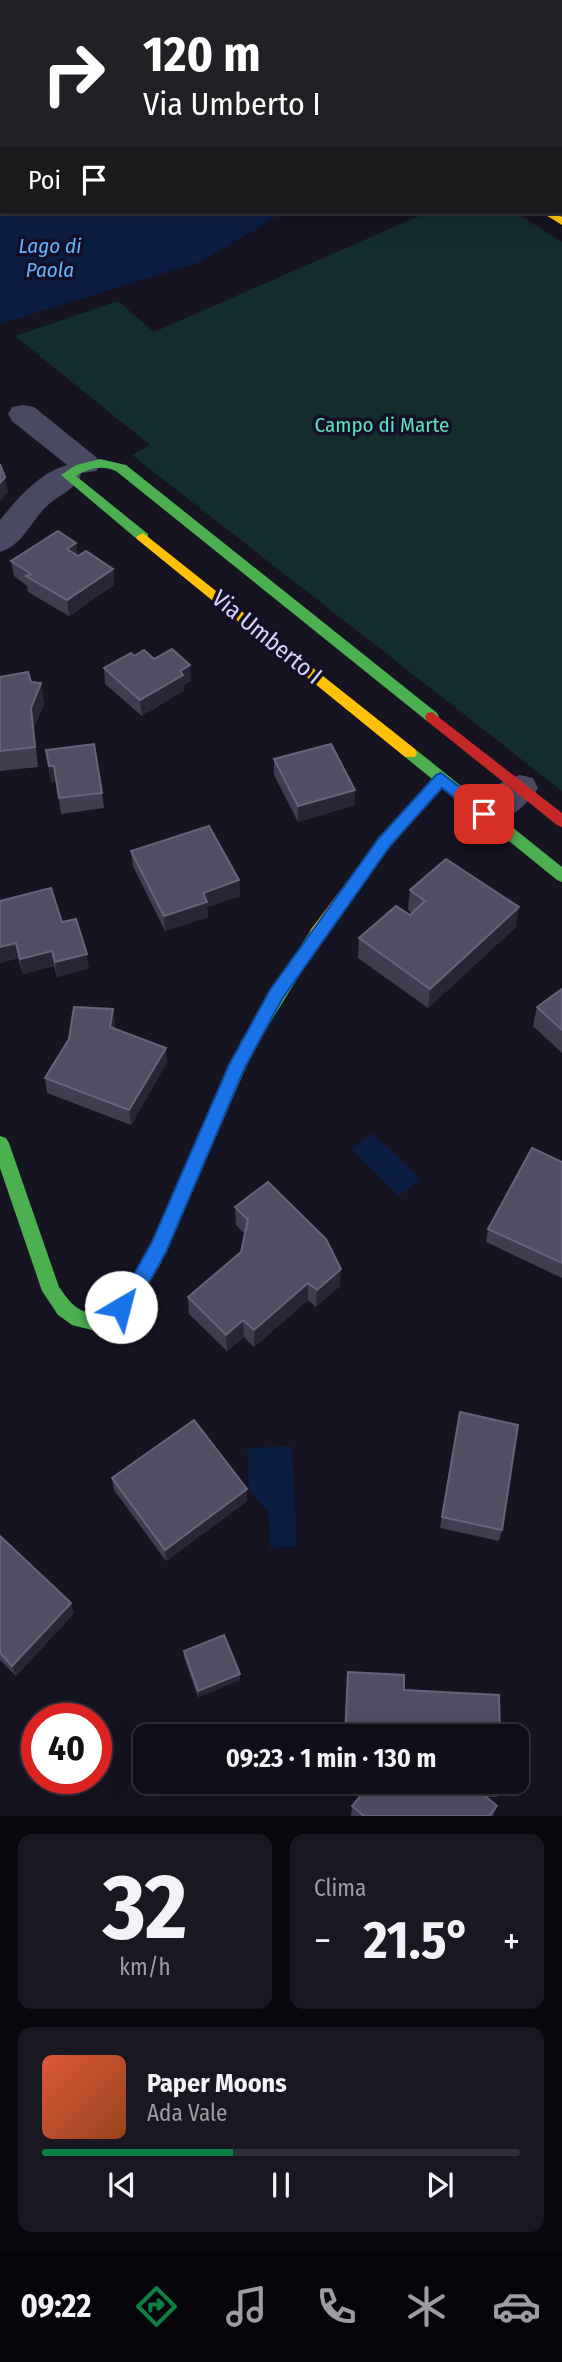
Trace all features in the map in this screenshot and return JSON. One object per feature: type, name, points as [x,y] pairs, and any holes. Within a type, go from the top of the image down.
[{"type":"street","name":"Via Umberto I","points":[[23,414],[76,469],[441,779],[562,876]]},
{"type":"street","name":"Via Umberto I","points":[[76,469],[104,461],[121,468],[562,821]]},
{"type":"street","points":[[0,541],[35,499],[76,469]]},
{"type":"street","points":[[0,1143],[51,1292],[60,1309],[72,1320],[86,1324],[102,1321],[121,1307],[147,1270],[238,1065],[276,995],[388,836],[441,779]]},
{"type":"street","points":[[484,814],[520,788]]},
{"type":"green space","name":"Campo di Marte","points":[[423,214],[518,214],[562,242],[562,791],[132,455],[150,445],[15,336],[118,301],[154,332]]},
{"type":"water","name":"Lago di Paola","points":[[0,214],[281,214],[200,262],[0,324]]},
{"type":"water","points":[[372,1133],[421,1179],[399,1196],[351,1149]]},
{"type":"water","points":[[292,1446],[297,1546],[270,1548],[268,1511],[249,1490],[247,1448]]},
{"type":"building","points":[[0,464],[5,477],[0,483]]},
{"type":"building","points":[[58,531],[76,543],[67,549],[78,556],[86,551],[113,569],[67,600],[26,576],[31,574],[11,561]]},
{"type":"building","points":[[172,649],[190,665],[180,671],[183,675],[140,700],[104,668],[131,653],[134,656],[144,650],[154,659]]},
{"type":"building","points":[[28,672],[31,682],[41,683],[31,708],[35,747],[0,751],[0,677]]},
{"type":"building","points":[[94,744],[102,793],[59,798],[54,766],[49,766],[46,750]]},
{"type":"building","points":[[331,744],[355,790],[298,806],[274,759]]},
{"type":"building","points":[[209,826],[239,880],[203,893],[207,902],[164,916],[131,851]]},
{"type":"building","points":[[446,859],[519,907],[430,989],[359,938],[396,906],[410,915],[425,901],[410,890]]},
{"type":"building","points":[[51,888],[62,922],[76,919],[87,954],[55,962],[52,951],[20,959],[16,943],[0,947],[0,901]]},
{"type":"building","points":[[562,989],[562,1030],[537,1007]]},
{"type":"building","points":[[74,1007],[113,1009],[110,1027],[166,1048],[129,1110],[45,1078],[69,1039]]},
{"type":"building","points":[[532,1148],[562,1162],[562,1263],[488,1229]]},
{"type":"building","points":[[268,1182],[326,1239],[341,1269],[317,1290],[308,1283],[254,1330],[243,1320],[226,1335],[188,1297],[241,1252],[248,1220],[235,1207]]},
{"type":"building","points":[[460,1412],[518,1425],[502,1530],[442,1517]]},
{"type":"building","points":[[194,1420],[247,1489],[165,1550],[112,1478]]},
{"type":"building","points":[[0,1536],[71,1603],[12,1666],[0,1653]]},
{"type":"building","points":[[224,1635],[240,1674],[198,1691],[184,1651]]},
{"type":"building","points":[[348,1672],[404,1675],[404,1690],[499,1695],[500,1724],[346,1724]]},
{"type":"building","points":[[362,1794],[483,1794],[497,1806],[489,1816],[362,1816],[352,1806]]},
{"type":"traffic: fast","points":[[143,537],[67,475],[80,468],[100,463],[121,468],[432,717]]},
{"type":"traffic: fast","points":[[410,753],[562,876]]},
{"type":"traffic: fast","points":[[0,1143],[51,1291],[65,1309],[79,1319],[92,1322],[106,1318],[130,1296],[151,1265],[247,1046],[318,932]]},
{"type":"traffic: slow","points":[[550,214],[562,222]]},
{"type":"traffic: slow","points":[[143,537],[410,753]]},
{"type":"traffic: slow","points":[[318,932],[388,838],[441,779]]},
{"type":"traffic: jam","points":[[432,717],[562,821]]},
{"type":"route","points":[[121,1307],[136,1289],[159,1246],[238,1065],[276,995],[295,964],[384,842],[441,779],[484,814]]}]
